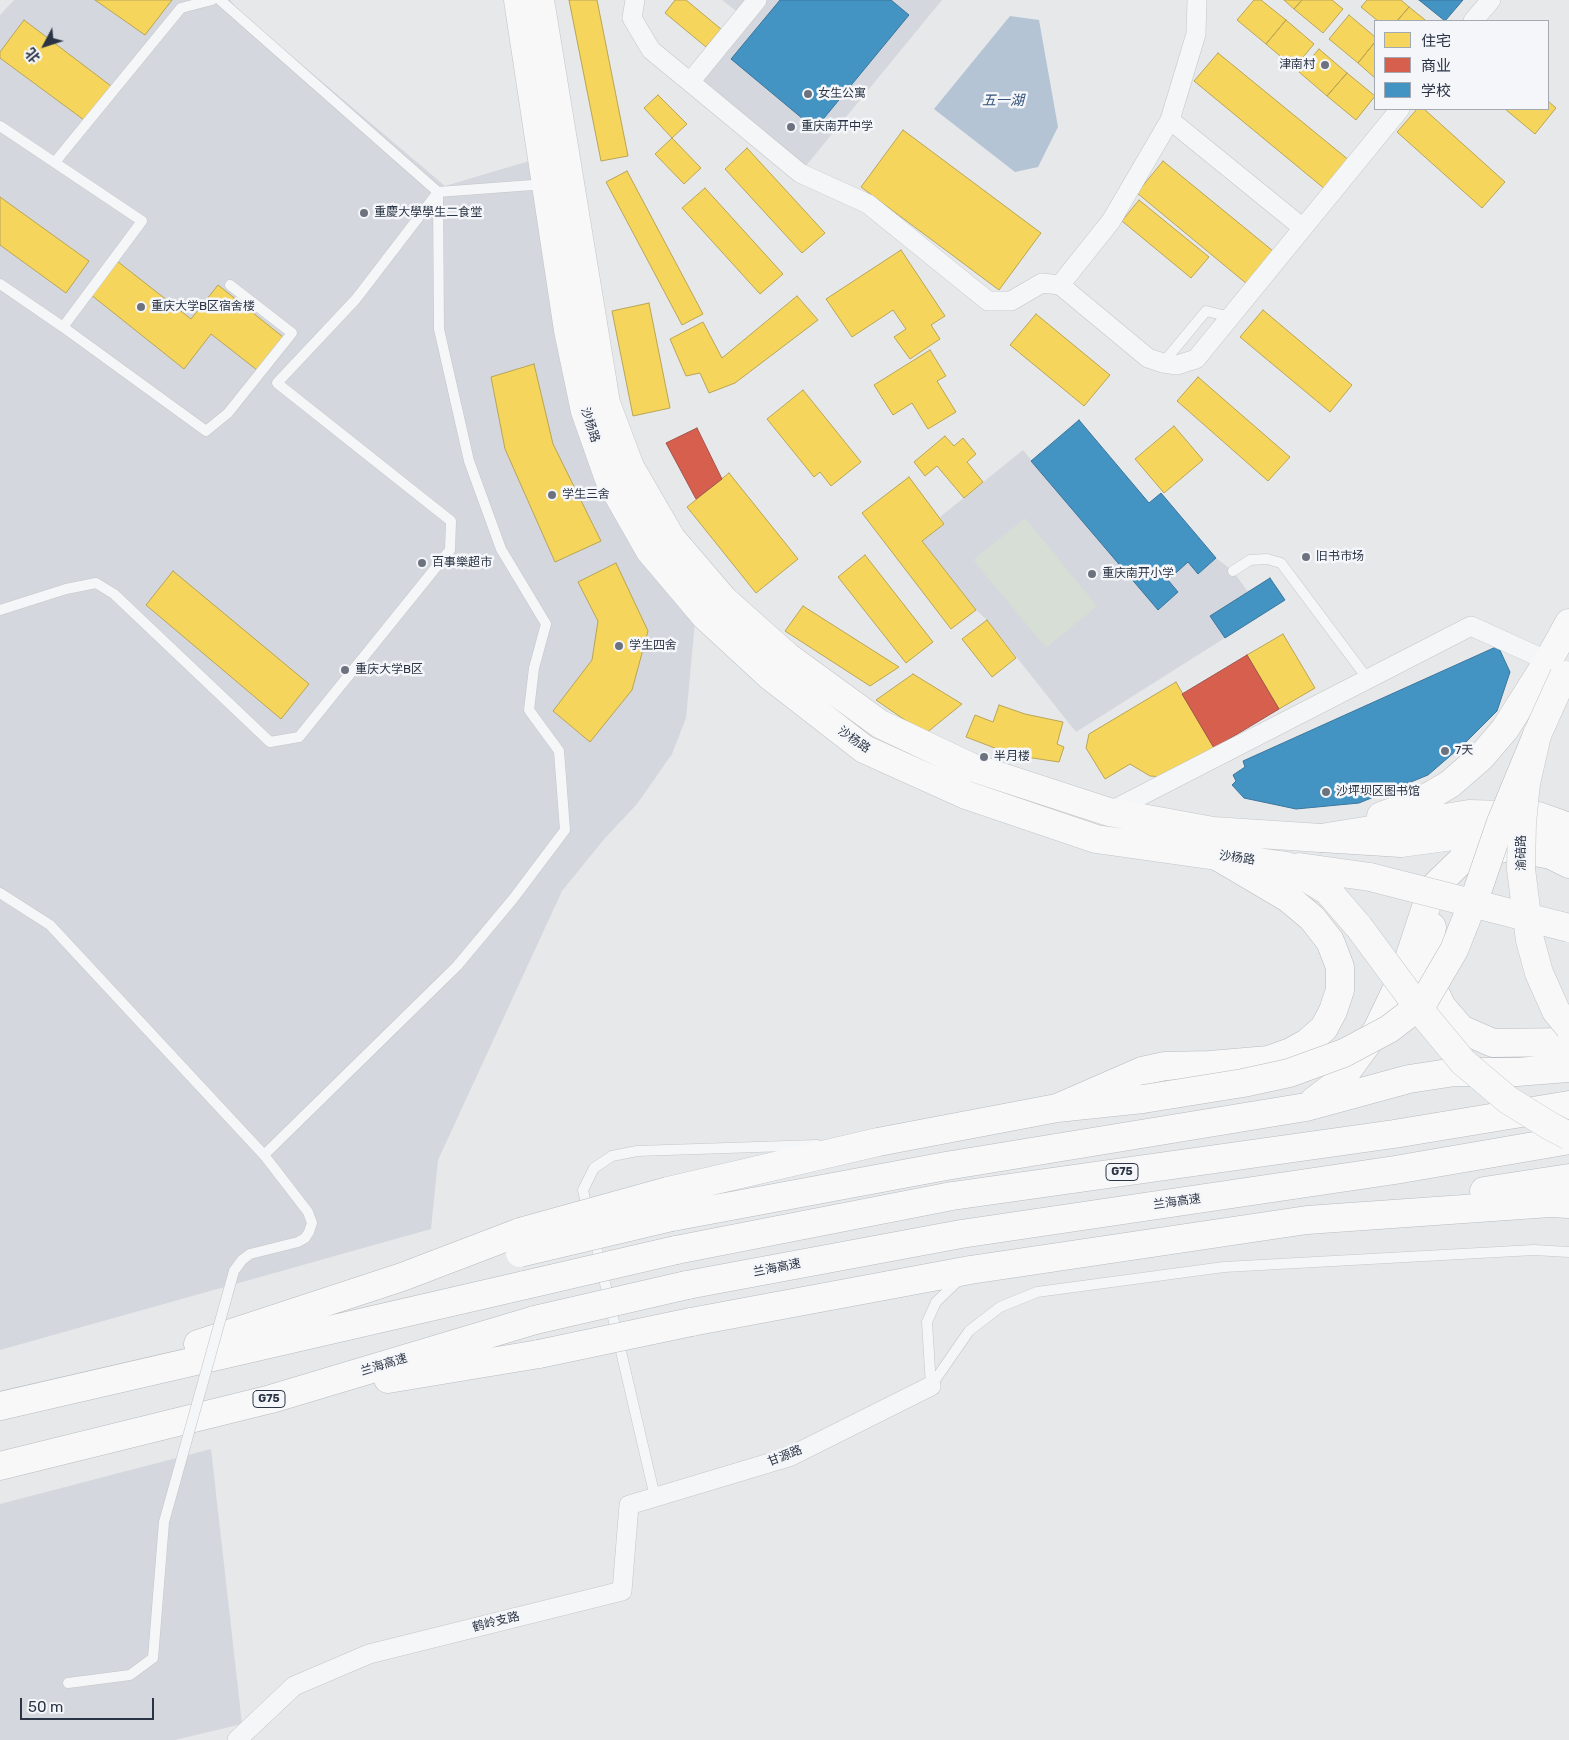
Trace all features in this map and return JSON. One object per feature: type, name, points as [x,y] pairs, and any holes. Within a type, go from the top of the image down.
[{"type":"main road","name":"沙杨路","points":[[518,0],[568,330],[585,411],[609,479],[650,550],[705,616],[770,676],[864,749],[966,795],[1096,839],[1287,866],[1328,890],[1359,927],[1424,1015],[1463,1062],[1508,1100],[1569,1136]]},
{"type":"main road","name":"沙杨路","points":[[540,0],[606,403],[630,467],[671,538],[724,600],[788,657],[880,724],[971,767],[1109,812],[1214,831],[1321,838],[1469,814],[1538,816],[1569,827]]},
{"type":"main road","points":[[1321,838],[1421,801],[1450,784],[1481,757],[1556,668],[1569,623]]},
{"type":"main road","name":"渝碚路","points":[[1556,668],[1526,783],[1522,823],[1521,869],[1530,940],[1539,973],[1556,1011],[1569,1027]]},
{"type":"main road","points":[[33,1398],[402,1277],[520,1242],[668,1191],[878,1142],[1057,1108],[1143,1099],[1243,1083],[1289,1073],[1344,1053],[1382,1033],[1423,1003],[1454,950],[1477,892],[1501,822],[1537,735]]},
{"type":"main road","points":[[1321,838],[1401,843],[1468,834],[1538,833],[1569,843]]},
{"type":"main road","points":[[1306,1107],[1339,1082],[1378,1030],[1404,974],[1432,889],[1464,858],[1508,847],[1551,855],[1569,864]]},
{"type":"main road","points":[[1057,1108],[1142,1071],[1165,1066],[1269,1060],[1291,1052],[1307,1043],[1324,1028],[1333,1011],[1340,990],[1340,966],[1330,941],[1312,918],[1288,898],[1215,855]]},
{"type":"main road","points":[[1569,879],[1552,872],[1514,865],[1477,870],[1456,887],[1432,928],[1426,958],[1431,984],[1442,1007],[1461,1029],[1494,1044],[1569,1042]]},
{"type":"main road","points":[[1287,866],[1370,878],[1569,928]]},
{"type":"main road","points":[[520,1242],[672,1217],[946,1166],[1306,1107],[1418,1078],[1455,1072],[1517,1072],[1569,1068]]},
{"type":"main road","name":"G75","points":[[0,1406],[676,1250],[952,1196],[1384,1135],[1569,1105]]},
{"type":"main road","name":"兰海高速","points":[[0,1466],[271,1399],[535,1320],[687,1285],[961,1234],[1395,1170],[1569,1140]]},
{"type":"main road","points":[[271,1399],[539,1354],[691,1322],[970,1270],[1307,1220],[1569,1178]]},
{"type":"main road","points":[[1307,1220],[1550,1203],[1569,1204]]},
{"type":"street","points":[[635,0],[632,18],[651,50],[800,173],[868,204],[988,301],[1011,301],[1042,283],[1060,285],[1148,358],[1176,365],[1196,358],[1399,110]]},
{"type":"street","points":[[690,82],[757,0]]},
{"type":"street","points":[[1060,285],[1111,221],[1170,120],[1196,34],[1197,0]]},
{"type":"street","points":[[1474,20],[1485,2]]},
{"type":"street","points":[[1170,120],[1303,228]]},
{"type":"street","points":[[1109,812],[1471,626],[1556,668]]},
{"type":"street","name":"甘源路","points":[[622,1591],[629,1505],[789,1457],[931,1386]]},
{"type":"street","name":"鹤岭支路","points":[[237,1740],[294,1686],[369,1654],[622,1591]]},
{"type":"lane","points":[[55,162],[181,8],[212,0]]},
{"type":"lane","points":[[220,0],[438,192],[547,183]]},
{"type":"lane","points":[[0,126],[142,221],[63,327]]},
{"type":"lane","points":[[0,610],[66,589],[96,583],[114,594],[270,742],[299,737],[450,550],[451,521],[277,383],[356,299],[438,192]]},
{"type":"lane","points":[[264,1156],[457,966],[513,899],[565,830],[559,751],[529,710],[534,668],[546,624],[501,549],[468,461],[439,330],[438,192]]},
{"type":"lane","points":[[0,284],[63,327],[206,431],[228,413],[292,333],[230,285]]},
{"type":"lane","points":[[1232,570],[1250,560],[1267,559],[1281,562],[1367,678]]},
{"type":"lane","points":[[0,894],[50,925],[264,1156],[308,1212],[312,1223],[305,1238],[298,1242],[250,1254],[242,1260],[234,1271],[164,1522],[153,1658],[130,1675],[68,1683]]},
{"type":"lane","points":[[655,1497],[583,1190],[594,1168],[612,1156],[637,1151],[878,1142]]},
{"type":"lane","points":[[931,1386],[969,1331],[1000,1307],[1037,1292],[1224,1267],[1534,1250],[1569,1252]]},
{"type":"lane","points":[[931,1386],[927,1322],[936,1302],[970,1270]]},
{"type":"shaded area","name":"重庆大学B区","points":[[14,0],[230,0],[241,13],[445,186],[536,159],[695,622],[686,718],[672,754],[637,804],[605,838],[562,891],[438,1160],[431,1229],[0,1350],[0,15]]},
{"type":"shaded area","name":"重庆南开中学","points":[[722,0],[942,0],[800,173],[690,82],[744,17]]},
{"type":"shaded area","name":"重庆南开小学","points":[[1079,420],[1149,503],[1161,493],[1216,558],[1233,571],[1248,592],[1270,578],[1285,600],[1076,732],[922,541],[944,524],[940,517],[1023,450],[1032,461]]},
{"type":"shaded area","points":[[1025,518],[1097,606],[1046,648],[973,560]]},
{"type":"shaded area","points":[[211,1449],[242,1724],[175,1740],[0,1740],[0,1504]]},
{"type":"water","name":"五一湖","points":[[1010,16],[1039,20],[1058,127],[1038,167],[1015,172],[934,109]]},
{"type":"building: 住宅","points":[[95,0],[172,0],[145,35]]},
{"type":"building: 住宅","points":[[569,0],[597,0],[628,156],[601,161]]},
{"type":"building: 住宅","points":[[675,0],[686,0],[721,29],[706,47],[665,13]]},
{"type":"building: 住宅","points":[[1254,0],[1261,0],[1286,20],[1266,44],[1237,20]]},
{"type":"building: 住宅","points":[[1284,0],[1302,0],[1294,9]]},
{"type":"building: 住宅","points":[[1302,0],[1332,0],[1343,9],[1323,33],[1294,9]]},
{"type":"building: 住宅","points":[[1367,0],[1401,0],[1409,7],[1398,20],[1377,20],[1361,7]]},
{"type":"building: 住宅","points":[[1409,7],[1425,20],[1398,20]]},
{"type":"building: 住宅","points":[[1349,15],[1374,36],[1374,43],[1358,63],[1329,39]]},
{"type":"building: 住宅","points":[[24,20],[111,86],[84,120],[0,58],[0,52]]},
{"type":"building: 住宅","points":[[1286,20],[1314,44],[1294,68],[1266,44]]},
{"type":"building: 住宅","points":[[1374,43],[1374,77],[1358,63]]},
{"type":"building: 住宅","points":[[1319,49],[1347,73],[1327,96],[1299,72]]},
{"type":"building: 住宅","points":[[1218,53],[1350,161],[1326,190],[1194,81]]},
{"type":"building: 住宅","points":[[1347,73],[1374,95],[1374,97],[1356,120],[1327,96]]},
{"type":"building: 住宅","points":[[658,95],[687,124],[672,138],[644,108]]},
{"type":"building: 住宅","points":[[1549,102],[1556,108],[1535,134],[1506,110],[1549,110]]},
{"type":"building: 住宅","points":[[1416,110],[1425,110],[1505,182],[1482,208],[1397,132]]},
{"type":"building: 住宅","points":[[903,130],[1041,233],[999,290],[861,187]]},
{"type":"building: 住宅","points":[[672,138],[701,168],[684,184],[655,154]]},
{"type":"building: 住宅","points":[[747,148],[825,233],[802,253],[725,169]]},
{"type":"building: 住宅","points":[[1163,161],[1273,251],[1247,284],[1137,193]]},
{"type":"building: 住宅","points":[[627,171],[703,314],[682,325],[606,182]]},
{"type":"building: 住宅","points":[[705,188],[783,274],[760,294],[682,208]]},
{"type":"building: 住宅","points":[[0,197],[89,261],[66,293],[0,245]]},
{"type":"building: 住宅","points":[[1139,200],[1209,257],[1191,278],[1122,221]]},
{"type":"building: 住宅","points":[[901,250],[945,316],[931,325],[940,339],[910,359],[894,337],[906,329],[893,310],[852,337],[826,299]]},
{"type":"building: 住宅","name":"重庆大学B区宿舍楼","points":[[117,261],[191,319],[218,285],[283,337],[257,370],[211,334],[184,369],[90,294]]},
{"type":"building: 住宅","points":[[797,296],[818,320],[735,383],[709,393],[700,373],[686,376],[670,339],[703,322],[722,358]]},
{"type":"building: 住宅","points":[[649,303],[670,408],[633,416],[612,311]]},
{"type":"building: 住宅","points":[[1263,310],[1352,385],[1330,412],[1240,337]]},
{"type":"building: 住宅","points":[[1036,314],[1110,375],[1084,406],[1010,345]]},
{"type":"building: 住宅","points":[[930,350],[946,376],[937,381],[956,412],[928,429],[912,403],[893,415],[874,385]]},
{"type":"building: 住宅","name":"学生三舍","points":[[534,364],[553,444],[601,541],[555,562],[505,449],[491,377]]},
{"type":"building: 住宅","points":[[1198,377],[1290,457],[1268,481],[1177,401]]},
{"type":"building: 住宅","points":[[803,390],[861,462],[831,486],[820,472],[814,477],[767,419]]},
{"type":"building: 住宅","points":[[1174,426],[1203,460],[1164,493],[1135,459]]},
{"type":"building: 住宅","points":[[945,436],[954,446],[963,438],[976,454],[967,462],[983,482],[964,498],[937,466],[925,476],[914,462]]},
{"type":"building: 住宅","points":[[729,473],[798,559],[756,593],[687,507]]},
{"type":"building: 住宅","points":[[909,477],[944,524],[922,541],[976,610],[951,629],[862,513]]},
{"type":"building: 住宅","points":[[865,555],[933,642],[906,663],[838,577]]},
{"type":"building: 住宅","name":"学生四舍","points":[[616,563],[648,631],[632,690],[590,742],[553,711],[592,660],[598,621],[578,582]]},
{"type":"building: 住宅","points":[[173,571],[309,684],[281,719],[146,605]]},
{"type":"building: 住宅","points":[[803,606],[899,667],[870,686],[785,631]]},
{"type":"building: 住宅","points":[[987,620],[1016,658],[992,677],[962,639]]},
{"type":"building: 住宅","points":[[1283,634],[1315,688],[1279,709],[1247,655]]},
{"type":"building: 住宅","points":[[913,674],[962,704],[925,734],[876,700]]},
{"type":"building: 住宅","points":[[1176,682],[1214,748],[1164,777],[1150,776],[1130,764],[1105,779],[1086,748],[1089,734]]},
{"type":"building: 住宅","points":[[999,705],[1025,714],[1063,722],[1057,744],[1064,747],[1059,762],[1013,755],[966,737],[975,715],[993,722]]},
{"type":"building: 商业","points":[[697,428],[722,479],[696,499],[666,443]]},
{"type":"building: 商业","points":[[1247,655],[1279,709],[1214,748],[1182,694]]},
{"type":"building: 学校","name":"女生公寓","points":[[780,0],[891,0],[909,15],[815,129],[731,59]]},
{"type":"building: 学校","points":[[1419,0],[1463,0],[1446,20]]},
{"type":"building: 学校","points":[[1079,420],[1149,503],[1161,493],[1216,558],[1198,574],[1188,562],[1168,580],[1178,592],[1158,610],[1031,461]]},
{"type":"building: 学校","points":[[1270,578],[1285,600],[1225,638],[1210,616]]},
{"type":"building: 学校","points":[[1498,646],[1510,672],[1497,711],[1464,744],[1428,775],[1359,803],[1296,809],[1244,798],[1232,785],[1236,781],[1233,775],[1245,767],[1243,761]]},
{"type":"place","name":"津南村","points":[[1325,65]]},
{"type":"place","name":"女生公寓","points":[[808,94]]},
{"type":"place","name":"重庆南开中学","points":[[791,127]]},
{"type":"place","name":"重慶大學學生二食堂","points":[[364,213]]},
{"type":"place","name":"重庆大学B区宿舍楼","points":[[141,307]]},
{"type":"place","name":"学生三舍","points":[[552,495]]},
{"type":"place","name":"旧书市场","points":[[1306,557]]},
{"type":"place","name":"百事樂超市","points":[[422,563]]},
{"type":"place","name":"重庆南开小学","points":[[1092,574]]},
{"type":"place","name":"学生四舍","points":[[619,646]]},
{"type":"place","name":"重庆大学B区","points":[[345,670]]},
{"type":"place","name":"7天","points":[[1445,751]]},
{"type":"place","name":"半月楼","points":[[984,757]]},
{"type":"place","name":"沙坪坝区图书馆","points":[[1326,792]]}]
